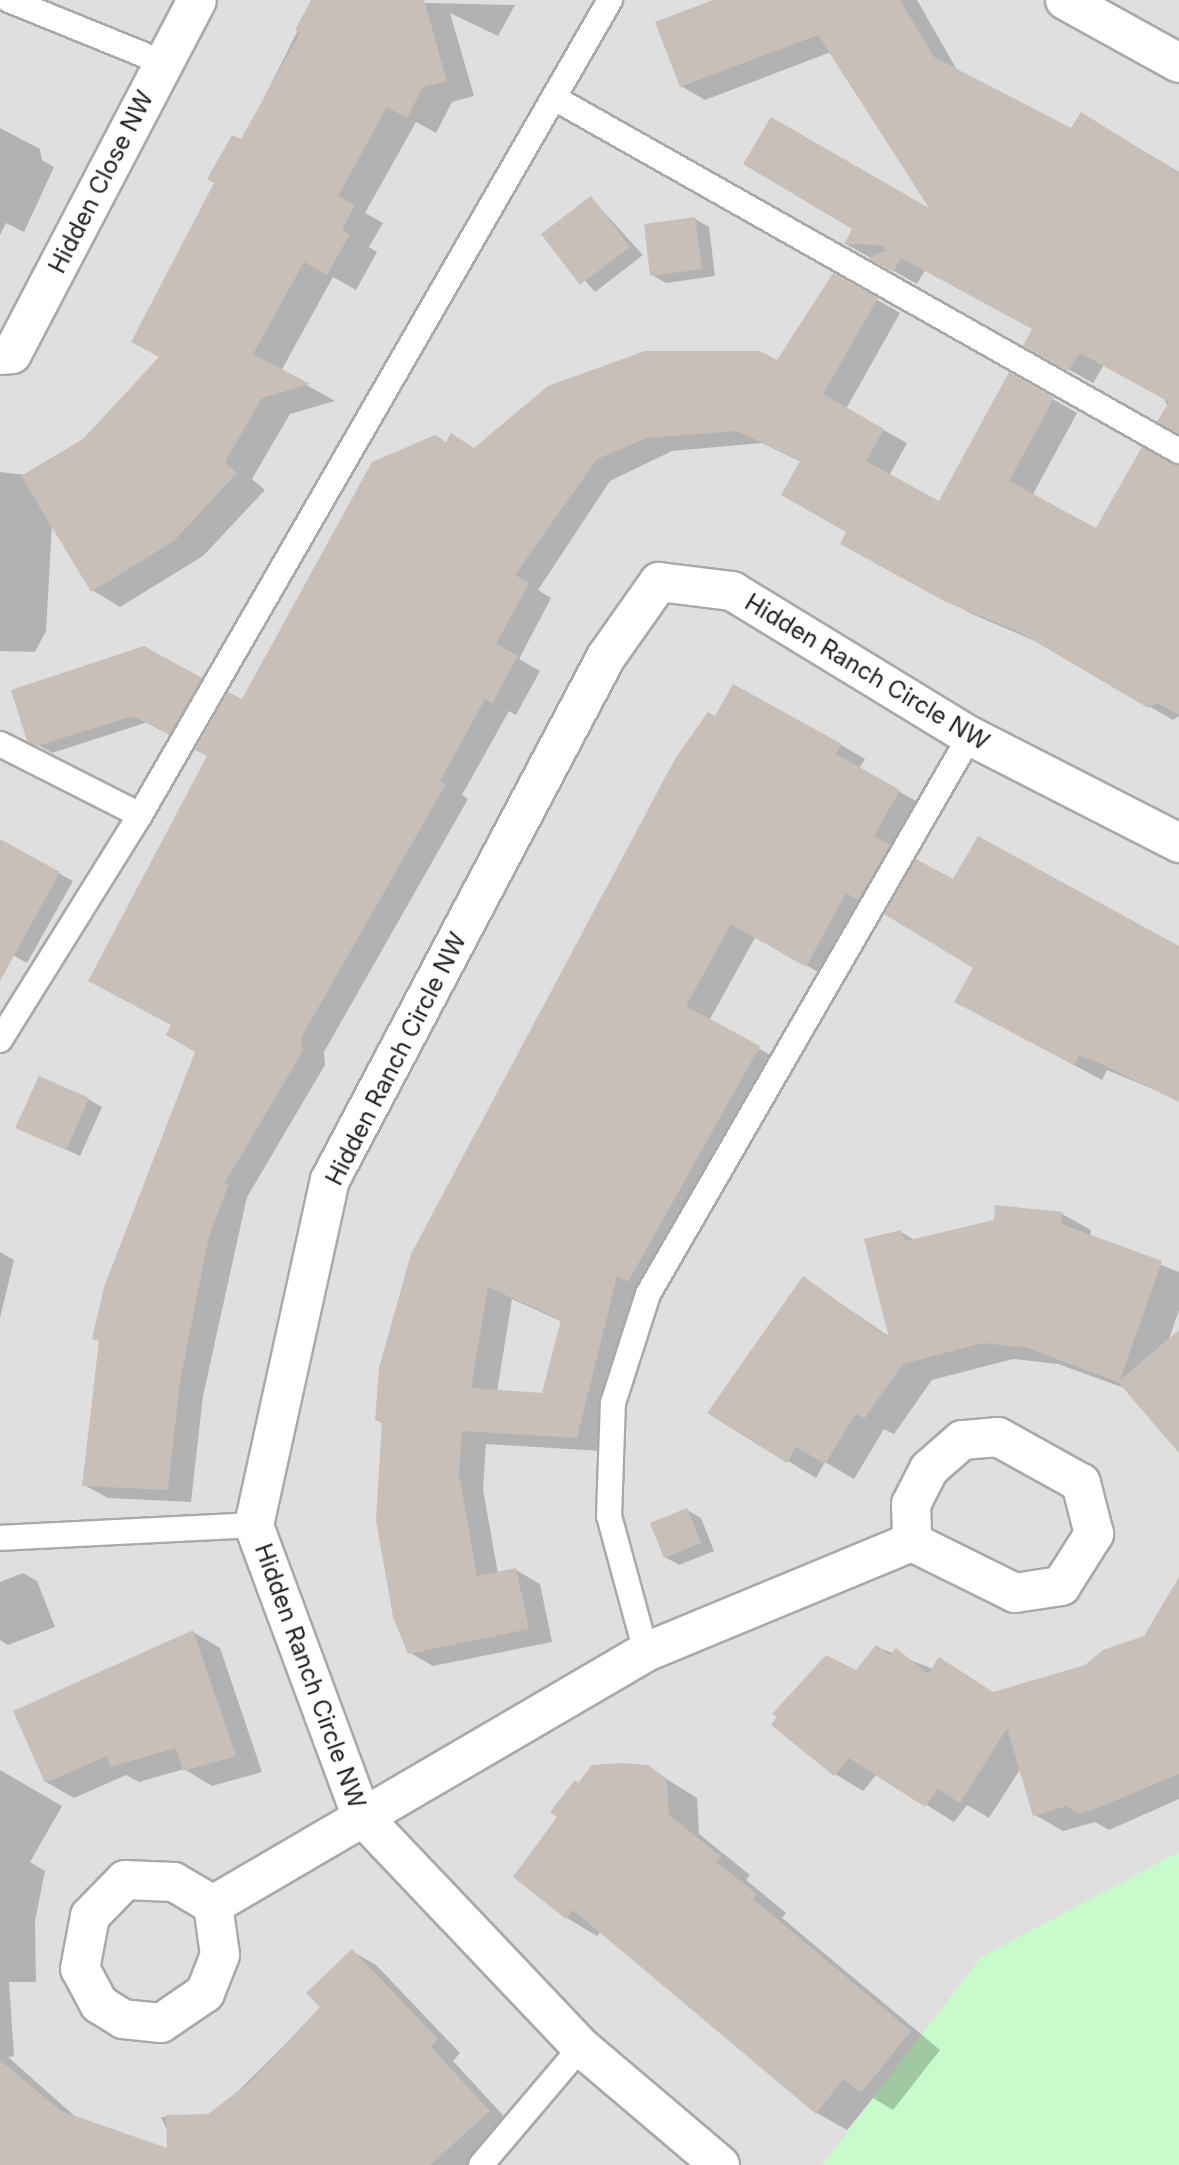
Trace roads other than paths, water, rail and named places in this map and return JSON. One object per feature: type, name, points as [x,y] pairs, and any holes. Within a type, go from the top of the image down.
[{"type":"street","name":"Hidden Close NW","points":[[0,355],[12,354],[162,62],[197,0]]},
{"type":"street","points":[[1065,0],[1179,63]]},
{"type":"street","name":"Hidden Ranch Circle NW","points":[[720,2165],[581,2047],[360,1815],[254,1525],[330,1180],[606,657],[659,582],[732,591],[970,736],[1179,843]]},
{"type":"street","points":[[214,1905],[360,1815],[646,1651],[912,1542],[1015,1593],[1061,1586],[1094,1534],[1081,1483],[998,1437],[962,1440],[929,1469],[911,1504],[912,1542]]},
{"type":"lane","points":[[9,0],[162,62]]},
{"type":"lane","points":[[0,1040],[140,815],[556,99],[610,0]]},
{"type":"lane","points":[[556,99],[1179,452]]},
{"type":"lane","points":[[646,1651],[609,1516],[613,1403],[648,1294],[970,736]]},
{"type":"lane","points":[[0,744],[140,815]]},
{"type":"lane","points":[[0,1538],[254,1525]]},
{"type":"lane","points":[[481,2165],[581,2047]]}]
